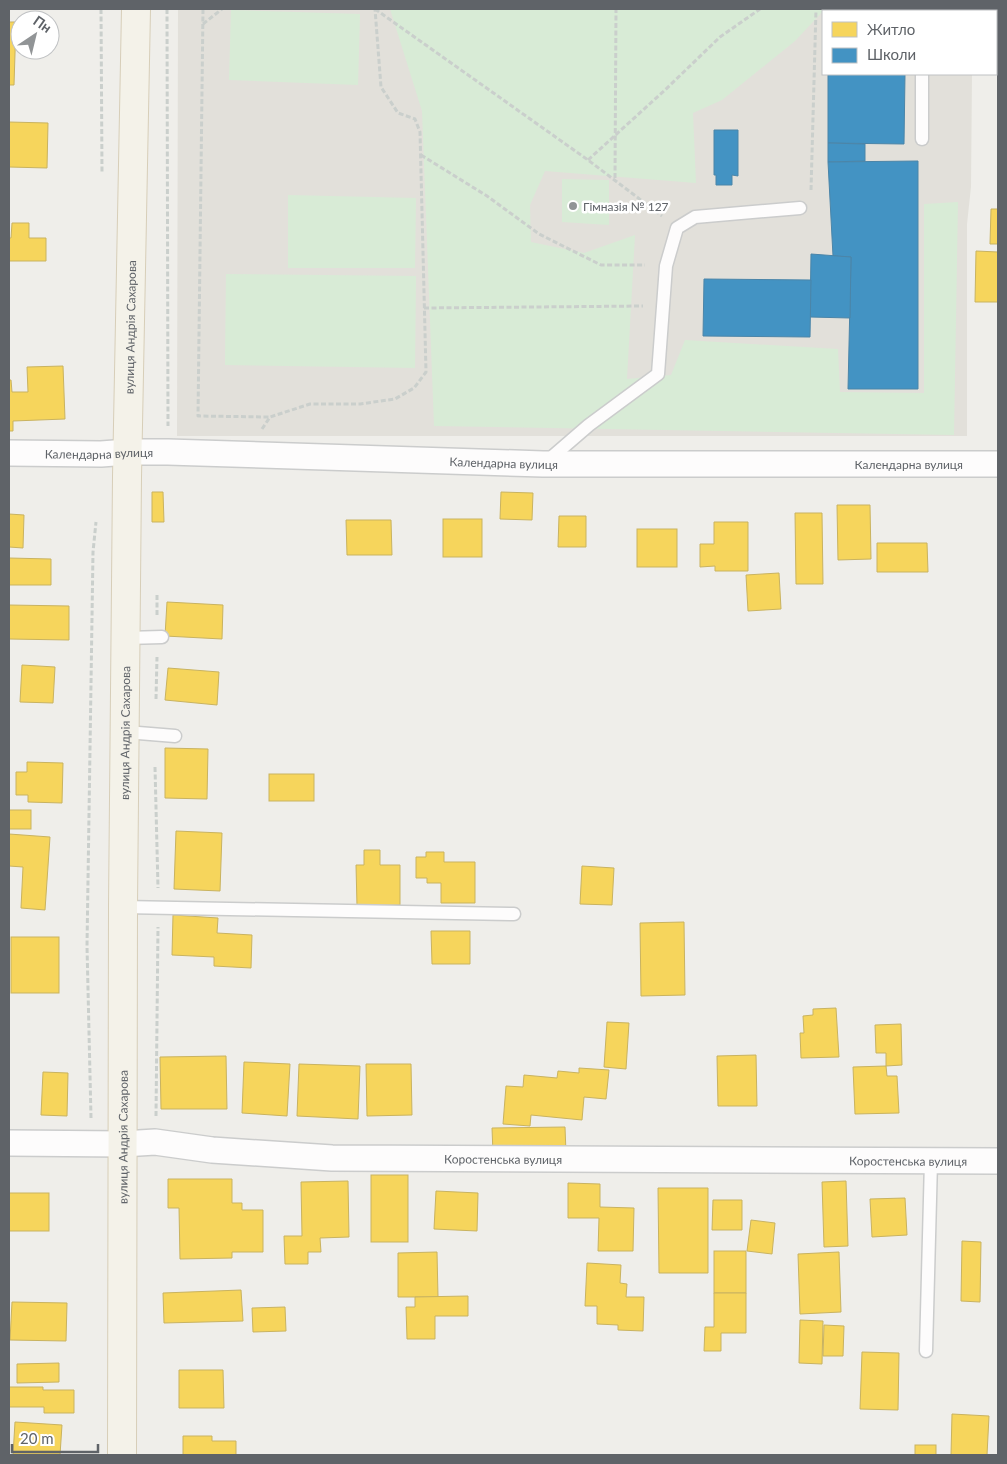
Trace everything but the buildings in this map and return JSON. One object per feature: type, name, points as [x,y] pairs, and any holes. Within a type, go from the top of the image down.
[{"type":"main road","name":"вулиця Андрія Сахарова","points":[[122,1455],[123,907],[128,452],[136,9]]},
{"type":"street","name":"Календарна вулиця","points":[[9,454],[101,454],[128,452],[245,454],[543,464],[998,464]]},
{"type":"street","name":"Коростенська вулиця","points":[[9,1143],[123,1144],[155,1142],[212,1150],[332,1158],[998,1161]]},
{"type":"lane","points":[[922,75],[922,139]]},
{"type":"lane","points":[[543,464],[589,424],[658,374],[666,266],[677,228],[694,217],[800,208]]},
{"type":"lane","points":[[126,638],[162,637]]},
{"type":"lane","points":[[126,732],[175,736]]},
{"type":"lane","points":[[123,907],[514,914]]},
{"type":"lane","points":[[926,1351],[931,1161]]},
{"type":"path","points":[[203,9],[198,416],[270,417],[310,404],[360,404],[394,400],[414,388],[426,372],[420,132],[415,120],[398,113],[381,88],[375,9]]},
{"type":"path","points":[[203,24],[222,9]]},
{"type":"path","points":[[375,9],[615,179],[677,228]]},
{"type":"path","points":[[615,179],[616,9]]},
{"type":"path","points":[[588,160],[666,90],[720,37],[760,9]]},
{"type":"path","points":[[800,208],[811,201],[816,9]]},
{"type":"path","points":[[420,154],[488,196],[539,234],[600,265],[666,266]]},
{"type":"path","points":[[424,308],[663,305]]},
{"type":"path","points":[[245,454],[270,417]]},
{"type":"shaded area","name":"Гімназія № 127","points":[[178,9],[972,9],[822,10],[822,75],[972,75],[971,187],[967,224],[967,436],[177,436]]},
{"type":"green space","points":[[390,9],[825,9],[822,10],[795,41],[722,100],[693,113],[696,183],[545,171],[530,205],[531,242],[584,253],[635,235],[627,379],[671,375],[685,340],[838,349],[840,392],[924,393],[924,204],[958,202],[954,435],[434,426],[422,111]]},
{"type":"green space","points":[[231,10],[360,14],[358,85],[229,80]]},
{"type":"green space","points":[[562,179],[609,180],[609,225],[562,222]]},
{"type":"green space","points":[[288,195],[416,198],[415,268],[288,268]]},
{"type":"green space","points":[[226,274],[416,276],[415,368],[225,365]]},
{"type":"place","name":"Гімназія № 127","points":[[573,206]]}]
